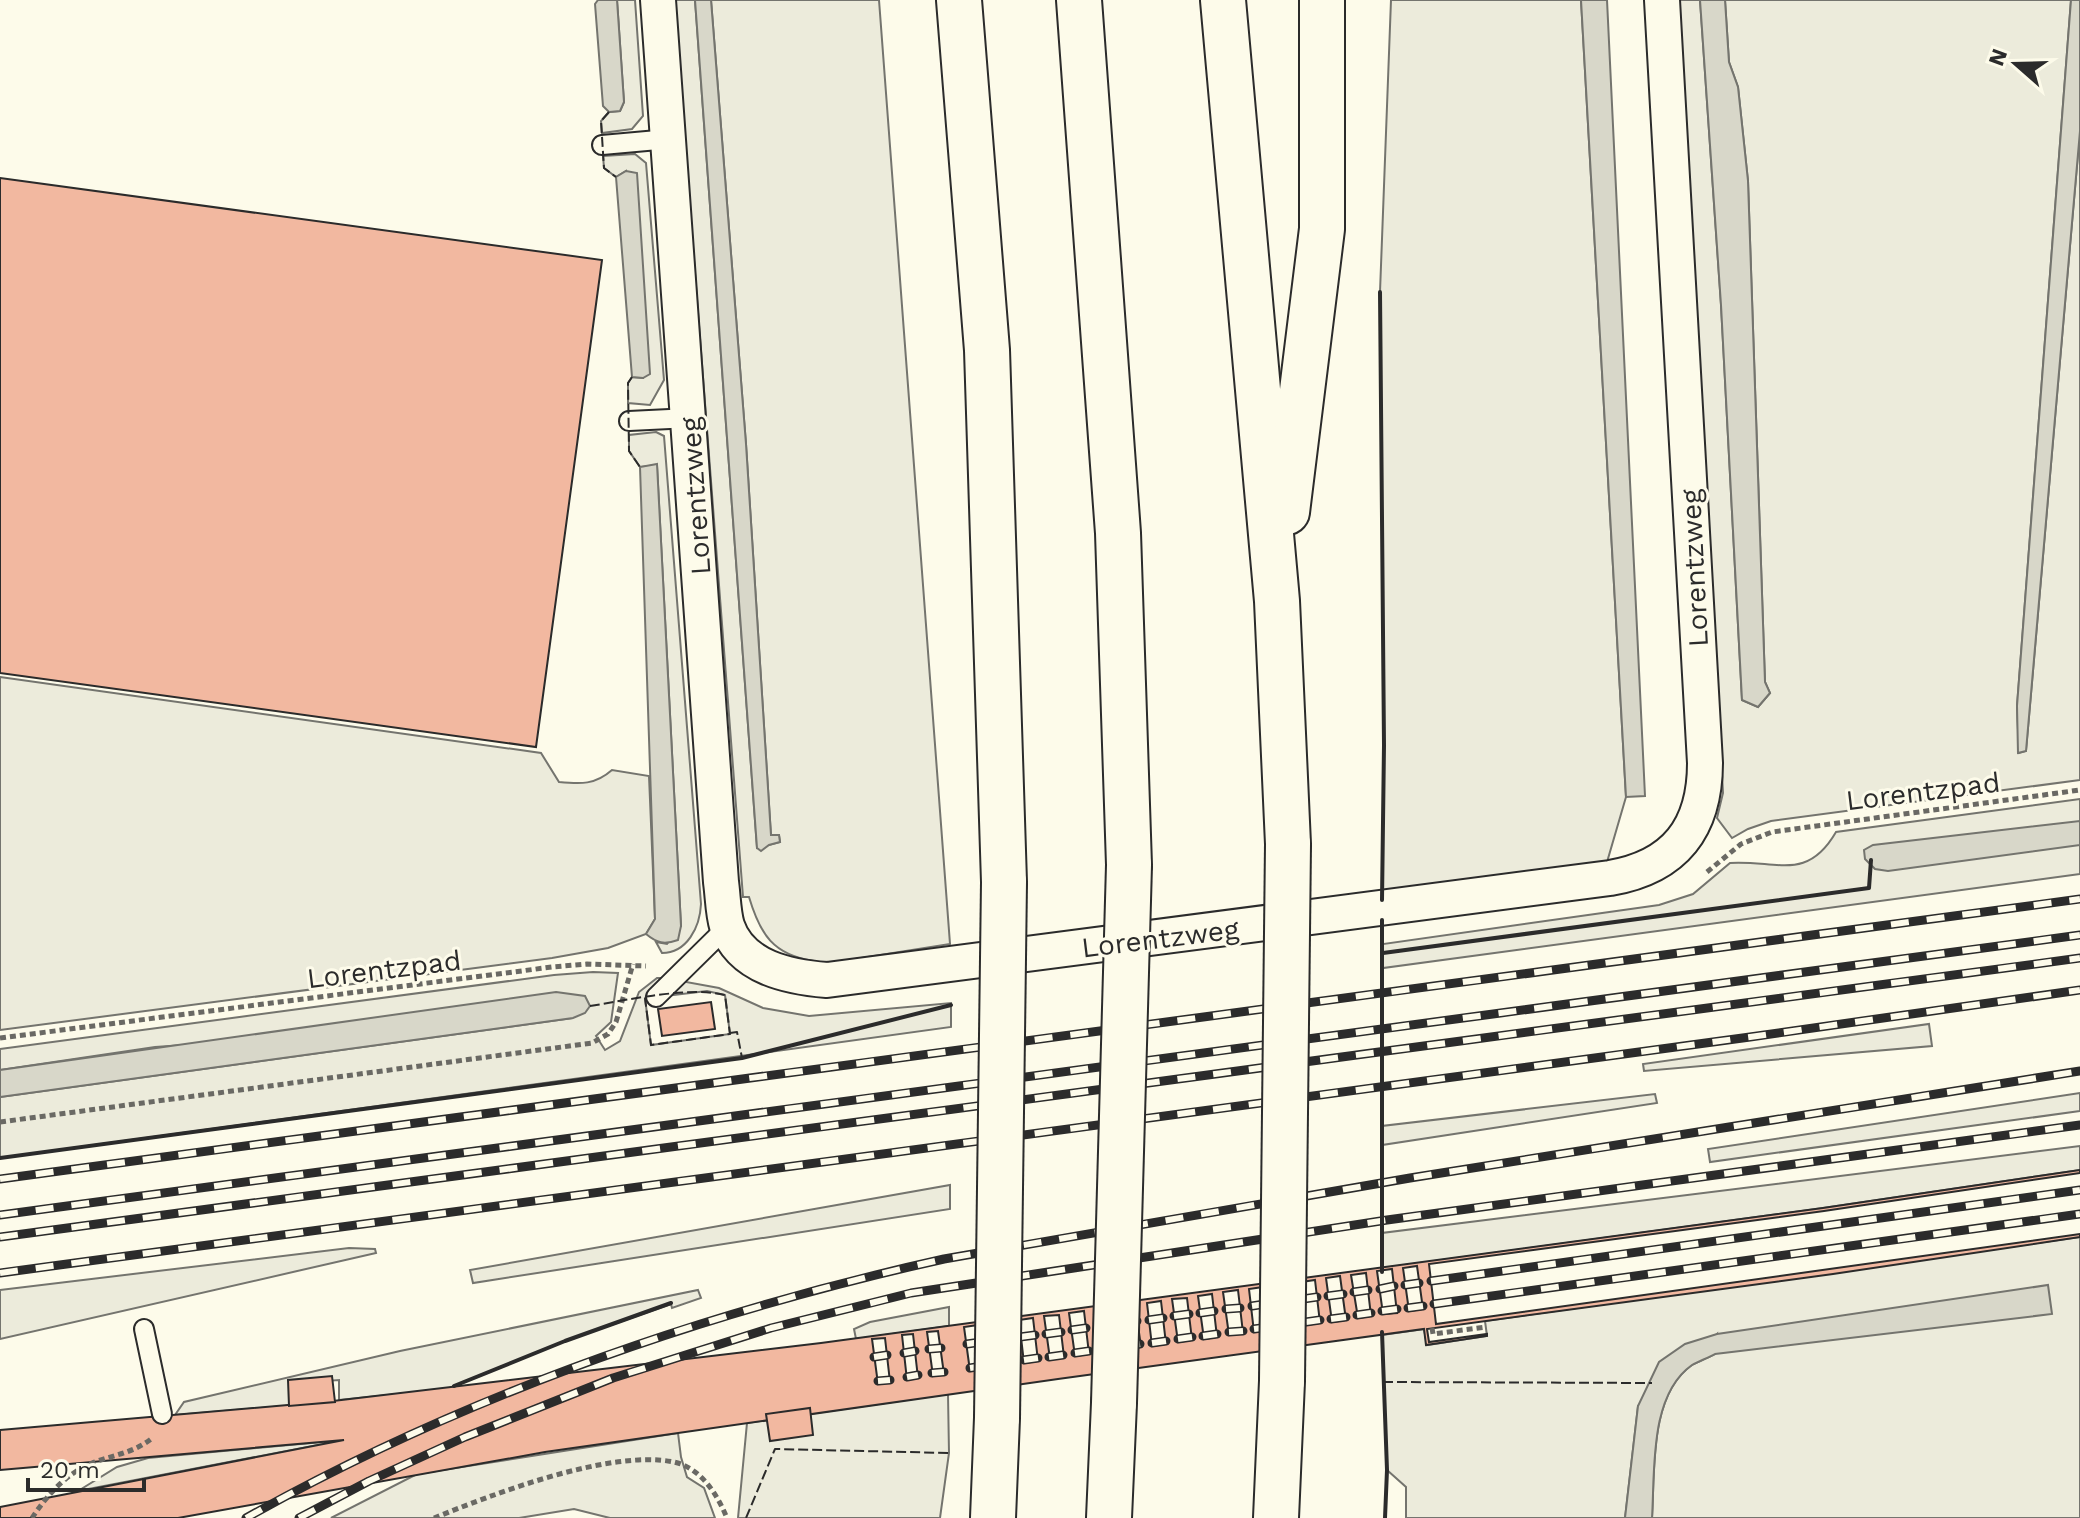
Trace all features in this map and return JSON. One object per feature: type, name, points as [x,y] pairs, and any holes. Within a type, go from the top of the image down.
[{"type":"highway","points":[[959,0],[987,350],[1004,882],[993,1518]]},
{"type":"highway","points":[[1079,0],[1118,533],[1129,865],[1109,1518]]},
{"type":"highway","points":[[1223,0],[1277,601],[1288,844],[1282,1381],[1276,1518]]},
{"type":"highway","points":[[1277,601],[1322,229],[1322,0]]},
{"type":"street","name":"Lorentzweg","points":[[658,0],[721,882],[727,927],[740,948],[766,968],[796,977],[827,980],[1610,878],[1652,867],[1683,841],[1700,807],[1705,786],[1705,763],[1662,0]]},
{"type":"lane","points":[[602,145],[669,139]]},
{"type":"lane","points":[[629,421],[690,418]]},
{"type":"lane","points":[[656,997],[727,927]]},
{"type":"lane","points":[[144,1329],[162,1414]]},
{"type":"path","name":"Lorentzpad","points":[[1772,832],[2080,790]]},
{"type":"path","name":"Lorentzpad","points":[[0,1038],[552,967],[633,964],[680,971]]},
{"type":"path","points":[[0,1122],[592,1043],[608,1034],[616,1022],[633,964]]},
{"type":"path","points":[[1432,1328],[1433,1334],[1486,1327]]},
{"type":"path","points":[[32,1518],[42,1503],[76,1470],[121,1455],[154,1438],[162,1424],[162,1414]]},
{"type":"path","points":[[434,1518],[502,1491],[586,1468],[643,1460],[676,1462],[704,1478],[720,1501],[727,1518]]},
{"type":"shaded area","points":[[598,0],[617,0],[624,102],[620,111],[609,112],[603,106],[595,4]]},
{"type":"shaded area","points":[[617,0],[635,0],[643,116],[632,129],[602,133],[601,121],[609,112],[620,111],[624,102]]},
{"type":"shaded area","points":[[674,0],[695,0],[757,848],[780,842],[779,835],[771,836],[746,444],[711,0],[879,0],[950,944],[817,965],[814,961],[788,954],[770,941],[758,922],[749,897],[743,897]]},
{"type":"shaded area","points":[[695,0],[711,0],[746,444],[771,835],[779,835],[780,842],[761,851],[757,848]]},
{"type":"shaded area","points":[[1391,0],[1581,0],[1626,797],[1607,862],[1382,895],[1384,745],[1380,292]]},
{"type":"shaded area","points":[[1581,0],[1607,0],[1645,796],[1626,797]]},
{"type":"shaded area","points":[[1679,0],[1700,0],[1721,305],[1742,700],[1758,707],[1770,693],[1765,682],[1748,181],[1738,87],[1729,62],[1725,0],[2071,0],[2017,706],[2019,753],[2026,751],[2080,131],[2080,780],[1771,821],[1732,838],[1717,818],[1723,793]]},
{"type":"shaded area","points":[[1700,0],[1725,0],[1729,62],[1738,87],[1748,181],[1765,682],[1770,693],[1758,707],[1742,700],[1721,305]]},
{"type":"shaded area","points":[[2071,0],[2080,0],[2080,131],[2026,751],[2018,753],[2017,706]]},
{"type":"shaded area","points":[[635,154],[646,163],[664,380],[650,405],[628,403],[628,383],[632,377],[643,378],[626,171],[616,177],[604,168],[603,156]]},
{"type":"shaded area","points":[[626,171],[637,173],[650,374],[643,378],[632,377],[616,177]]},
{"type":"shaded area","points":[[656,432],[664,436],[701,904],[695,930],[685,944],[662,953],[656,942],[667,944],[681,926],[657,465],[640,467],[629,451],[629,435]]},
{"type":"shaded area","points":[[657,464],[681,926],[678,940],[665,943],[646,934],[655,919],[640,467]]},
{"type":"shaded area","points":[[0,677],[541,753],[559,782],[587,782],[612,770],[649,776],[655,919],[646,934],[608,948],[552,958],[0,1030]]},
{"type":"shaded area","points":[[2080,799],[2080,874],[1383,968],[1383,944],[1659,905],[1693,894],[1730,863],[1802,863],[1825,848],[1836,832]]},
{"type":"shaded area","points":[[2080,821],[2080,845],[1888,871],[1875,869],[1865,859],[1864,850],[1873,845]]},
{"type":"shaded area","points":[[593,972],[618,973],[611,1022],[596,1036],[605,1050],[620,1041],[639,992],[657,978],[661,978],[645,998],[651,1045],[730,1034],[725,995],[707,991],[666,996],[681,981],[719,988],[763,1008],[809,1016],[951,1003],[951,1027],[0,1158],[0,1097],[573,1018],[155,1047],[0,1070],[0,1049]]},
{"type":"shaded area","points":[[556,992],[585,996],[590,1006],[585,1013],[573,1018],[0,1097],[0,1070]]},
{"type":"shaded area","points":[[1929,1024],[1932,1046],[1644,1071],[1643,1064]]},
{"type":"shaded area","points":[[2080,1093],[2080,1111],[1710,1162],[1708,1149]]},
{"type":"shaded area","points":[[1655,1094],[1657,1103],[1382,1145],[1382,1126]]},
{"type":"shaded area","points":[[2080,1146],[2080,1170],[1383,1268],[1382,1233]]},
{"type":"shaded area","points":[[950,1185],[950,1209],[473,1283],[470,1270]]},
{"type":"shaded area","points":[[2080,1237],[2080,1518],[1652,1518],[1661,1414],[1678,1378],[1692,1365],[1715,1354],[1717,1334],[1638,1406],[1625,1518],[1406,1518],[1406,1487],[1387,1470],[1382,1335],[1424,1329],[1427,1345],[1487,1336],[1485,1321]]},
{"type":"shaded area","points":[[349,1248],[375,1249],[376,1253],[0,1339],[0,1290]]},
{"type":"shaded area","points":[[2048,1285],[2052,1314],[1715,1354],[1692,1365],[1678,1378],[1661,1414],[1652,1518],[1625,1518],[1638,1406],[1659,1362],[1685,1344],[1717,1334]]},
{"type":"shaded area","points":[[698,1290],[701,1298],[672,1308],[671,1304],[565,1341],[447,1389],[339,1400],[339,1380],[297,1383],[297,1405],[175,1415],[184,1402],[400,1351]]},
{"type":"shaded area","points":[[949,1307],[949,1326],[856,1339],[854,1329],[870,1322]]},
{"type":"shaded area","points":[[948,1394],[949,1453],[940,1518],[738,1518],[747,1423]]},
{"type":"shaded area","points":[[678,1433],[687,1477],[704,1488],[715,1518],[610,1518],[574,1509],[519,1518],[331,1518],[417,1474]]},
{"type":"shaded area","points":[[344,1440],[78,1491],[117,1467],[148,1458]]},
{"type":"building","points":[[0,178],[602,260],[536,747],[0,673]]},
{"type":"building","points":[[711,1002],[715,1029],[662,1036],[658,1009]]},
{"type":"building","points":[[2080,1170],[2080,1173],[1824,1211],[1429,1264],[1436,1324],[2080,1234],[2080,1237],[1427,1329],[1429,1342],[1487,1336],[1426,1345],[1424,1329],[545,1452],[178,1518],[0,1518],[0,1507],[344,1440],[0,1470],[0,1430],[333,1401],[821,1343],[1823,1208]],"holes":[[[1417,1266],[1423,1309],[1409,1311],[1403,1268]],[[1392,1269],[1397,1313],[1383,1314],[1377,1271]],[[1366,1273],[1371,1316],[1358,1318],[1351,1275]],[[1340,1276],[1346,1320],[1332,1322],[1326,1278]],[[1315,1280],[1320,1323],[1306,1325],[1301,1282]],[[1263,1287],[1269,1330],[1254,1332],[1249,1289]],[[1238,1290],[1243,1333],[1229,1335],[1223,1292]],[[1212,1294],[1217,1337],[1204,1339],[1198,1296]],[[1187,1298],[1192,1340],[1178,1342],[1172,1299]],[[1161,1301],[1166,1344],[1152,1346],[1147,1303]],[[1135,1304],[1141,1347],[1126,1349]],[[1084,1311],[1089,1354],[1075,1356],[1069,1313]],[[1059,1315],[1064,1357],[1050,1359],[1044,1316]],[[1033,1318],[1038,1361],[1024,1363],[1019,1320]],[[978,1325],[984,1369],[970,1371],[964,1327]],[[938,1331],[944,1374],[933,1376],[927,1332]],[[913,1334],[918,1378],[907,1380],[902,1335]],[[885,1338],[890,1382],[878,1384],[872,1339]]]},
{"type":"building","points":[[332,1376],[335,1402],[289,1406],[288,1380]]},
{"type":"building","points":[[810,1408],[813,1435],[770,1441],[766,1414]]},
{"type":"railway","points":[[0,1179],[2080,899]]},
{"type":"railway","points":[[0,1215],[2080,935]]},
{"type":"railway","points":[[0,1237],[2080,958]]},
{"type":"railway","points":[[0,1273],[2080,990]]},
{"type":"railway","points":[[246,1518],[413,1434],[586,1363],[763,1305],[853,1281],[944,1259],[1410,1178],[2080,1071]]},
{"type":"railway","points":[[299,1518],[369,1481],[465,1437],[613,1378],[771,1328],[911,1293],[1387,1220],[2080,1125]]},
{"type":"railway","points":[[1431,1281],[2080,1190]]},
{"type":"railway","points":[[1434,1304],[2080,1214]]},
{"type":"railway","points":[[1405,1285],[1419,1283]]},
{"type":"railway","points":[[1380,1289],[1394,1286]]},
{"type":"railway","points":[[1354,1292],[1368,1290]]},
{"type":"railway","points":[[1328,1296],[1343,1294]]},
{"type":"railway","points":[[1303,1299],[1317,1297]]},
{"type":"railway","points":[[1277,1302],[1291,1301]]},
{"type":"railway","points":[[1252,1306],[1265,1304]]},
{"type":"railway","points":[[1408,1308],[1423,1306]]},
{"type":"railway","points":[[1226,1309],[1240,1308]]},
{"type":"railway","points":[[1382,1311],[1397,1309]]},
{"type":"railway","points":[[1200,1313],[1214,1311]]},
{"type":"railway","points":[[1357,1315],[1371,1313]]},
{"type":"railway","points":[[1174,1316],[1189,1314]]},
{"type":"railway","points":[[1331,1319],[1346,1317]]},
{"type":"railway","points":[[1149,1320],[1163,1318]]},
{"type":"railway","points":[[1306,1322],[1320,1320]]},
{"type":"railway","points":[[1123,1323],[1137,1321]]},
{"type":"railway","points":[[1280,1326],[1294,1324]]},
{"type":"railway","points":[[1098,1327],[1112,1325]]},
{"type":"railway","points":[[1254,1329],[1269,1327]]},
{"type":"railway","points":[[1072,1330],[1086,1328]]},
{"type":"railway","points":[[1229,1332],[1243,1331]]},
{"type":"railway","points":[[1046,1334],[1061,1332]]},
{"type":"railway","points":[[1203,1336],[1217,1334]]},
{"type":"railway","points":[[1020,1337],[1035,1335]]},
{"type":"railway","points":[[1178,1339],[1192,1337]]},
{"type":"railway","points":[[995,1341],[1009,1339]]},
{"type":"railway","points":[[1152,1343],[1166,1341]]},
{"type":"railway","points":[[967,1344],[981,1342]]},
{"type":"railway","points":[[1126,1346],[1140,1344]]},
{"type":"railway","points":[[929,1349],[941,1348]]},
{"type":"railway","points":[[1100,1350],[1115,1348]]},
{"type":"railway","points":[[904,1353],[915,1351]]},
{"type":"railway","points":[[1075,1353],[1089,1351]]},
{"type":"railway","points":[[874,1357],[887,1355]]},
{"type":"railway","points":[[1049,1357],[1063,1355]]},
{"type":"railway","points":[[1024,1360],[1038,1358]]},
{"type":"railway","points":[[998,1364],[1012,1362]]},
{"type":"railway","points":[[970,1368],[983,1366]]},
{"type":"railway","points":[[932,1373],[944,1372]]},
{"type":"railway","points":[[907,1377],[918,1375]]},
{"type":"railway","points":[[878,1381],[890,1380]]},
{"type":"fence","points":[[609,112],[601,121],[604,168],[616,177]]},
{"type":"fence","points":[[632,377],[628,383],[629,451],[640,467]]},
{"type":"fence","points":[[590,1006],[676,993],[725,995],[730,1034],[651,1045],[645,998]]},
{"type":"fence","points":[[730,1033],[737,1032],[742,1058]]},
{"type":"fence","points":[[1383,1382],[1652,1383]]},
{"type":"fence","points":[[746,1518],[775,1449],[949,1453]]},
{"type":"wall","points":[[1380,292],[1384,745],[1382,900]]},
{"type":"wall","points":[[1383,953],[1869,888],[1871,860]]},
{"type":"wall","points":[[1382,920],[1382,1272]]},
{"type":"wall","points":[[0,1158],[742,1058],[951,1005]]},
{"type":"wall","points":[[454,1386],[671,1303]]},
{"type":"wall","points":[[1382,1332],[1387,1470],[1385,1518]]}]
